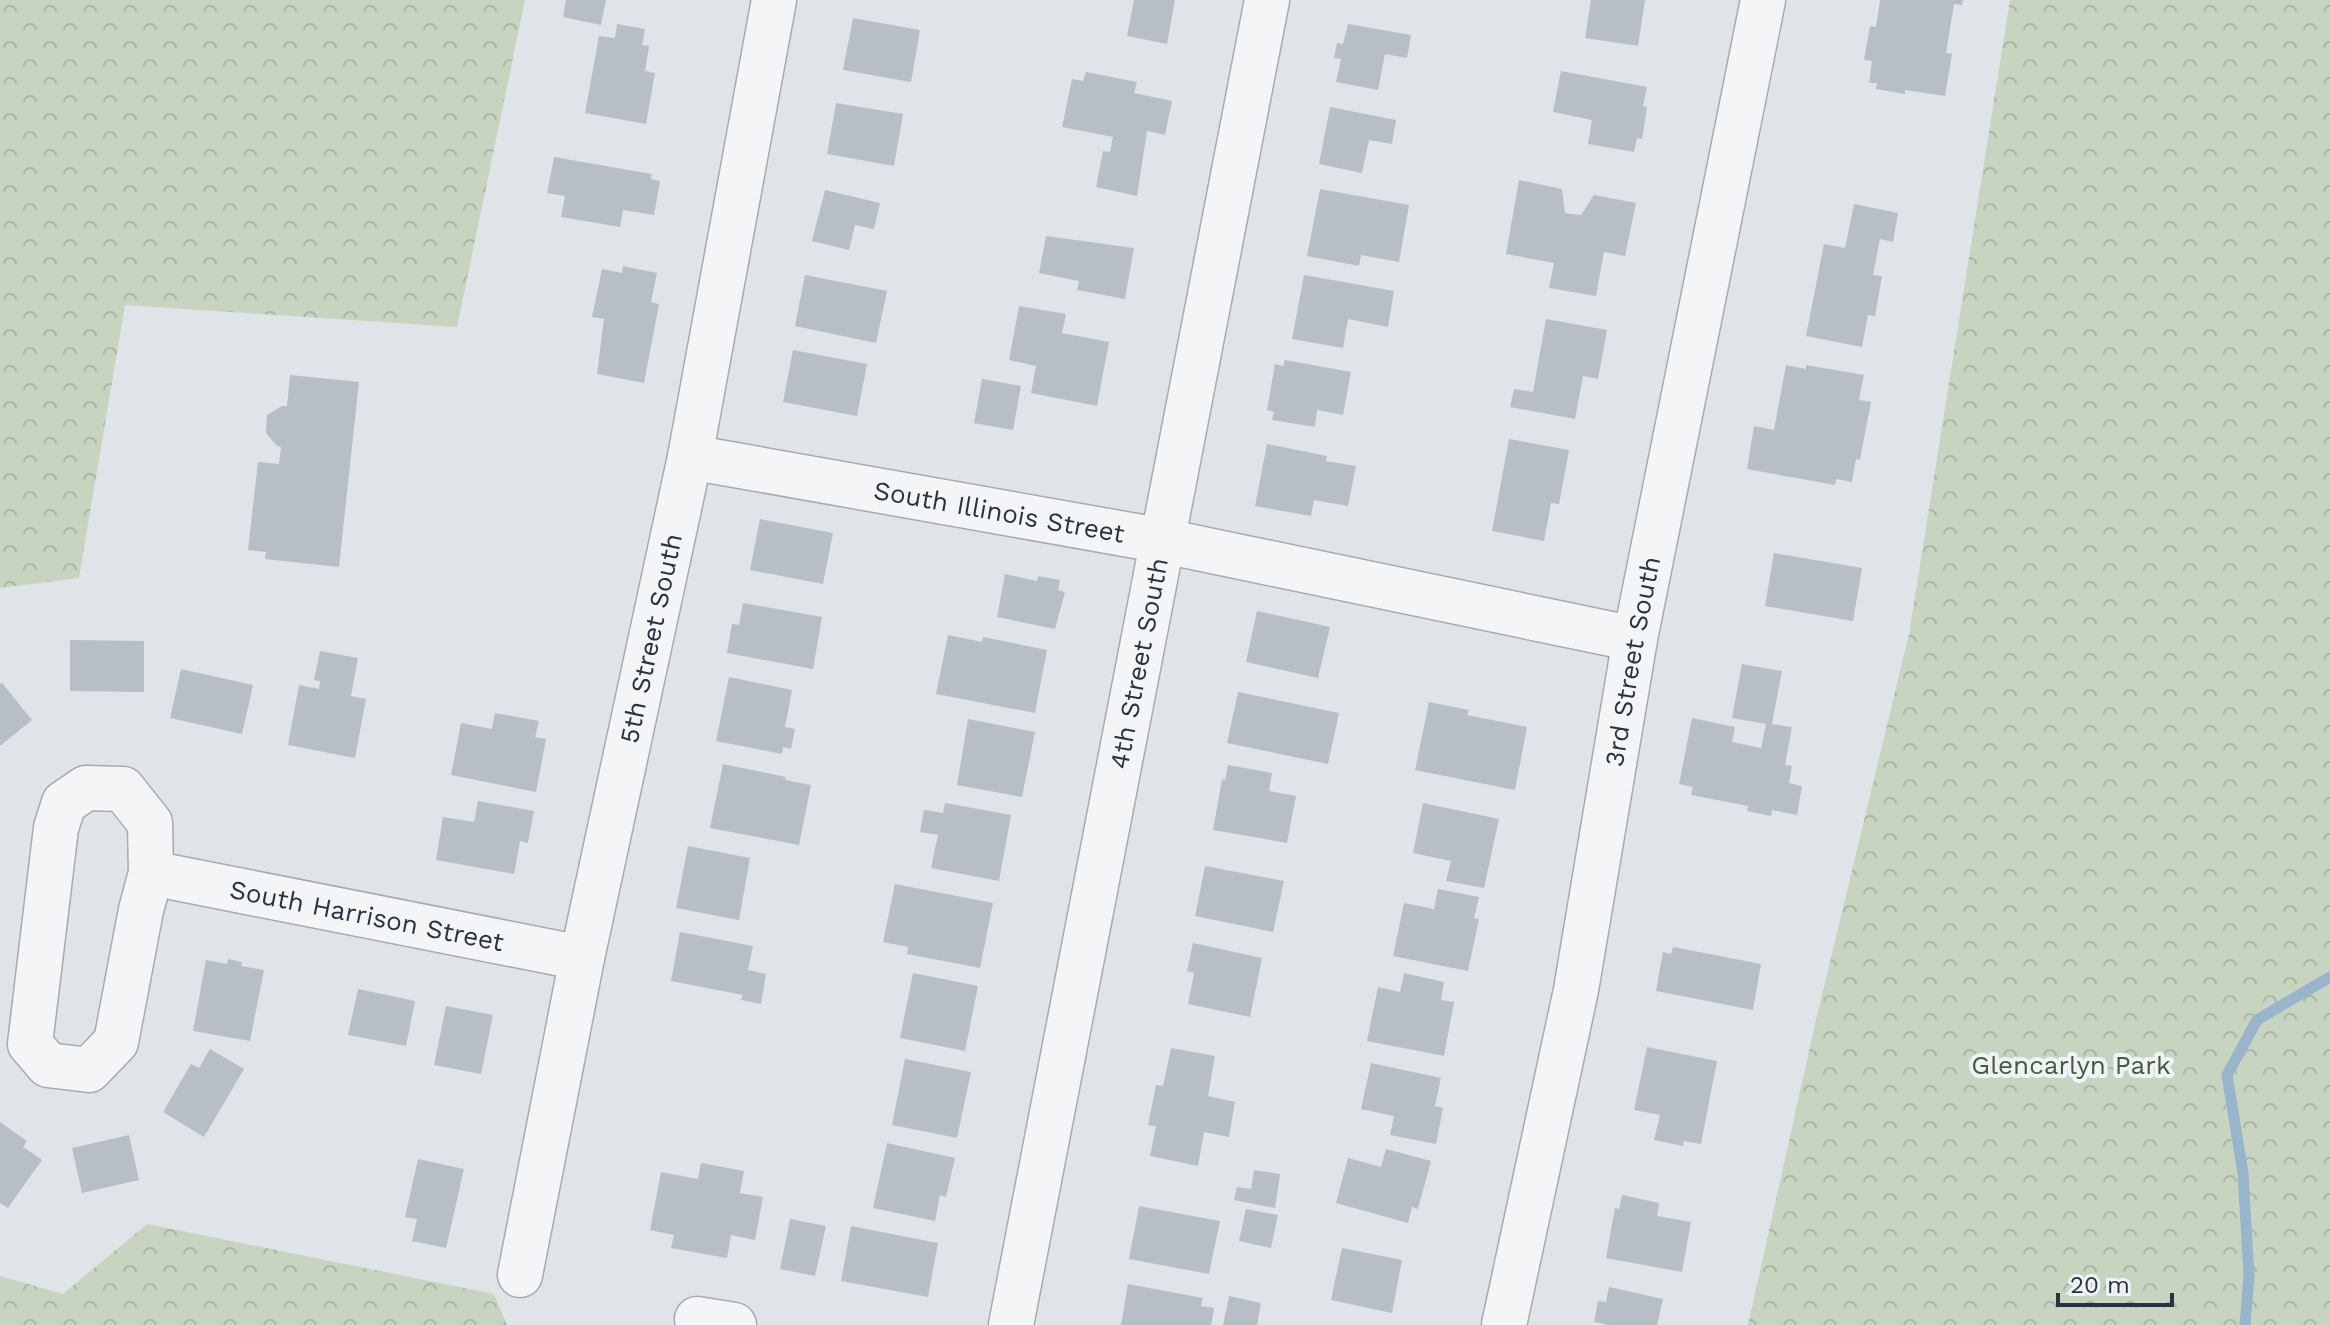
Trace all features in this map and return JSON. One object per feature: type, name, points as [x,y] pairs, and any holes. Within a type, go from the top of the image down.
[{"type":"street","name":"5th Street South","points":[[520,1275],[582,958],[690,457],[774,0]]},
{"type":"street","name":"4th Street South","points":[[1011,1325],[1267,0]]},
{"type":"street","name":"3rd Street South","points":[[1504,1325],[1576,990],[1635,639],[1763,0]]},
{"type":"street","name":"South Illinois Street","points":[[690,457],[1164,541],[1635,639]]},
{"type":"street","points":[[86,788],[123,789],[150,823],[151,873],[116,1042],[89,1070],[48,1065],[30,1044],[56,828],[64,803],[86,788]]},
{"type":"street","name":"South Harrison Street","points":[[151,873],[582,958]]},
{"type":"green space","points":[[0,0],[525,0],[457,327],[125,305],[79,578],[0,588]]},
{"type":"green space","name":"Glencarlyn Park","points":[[2010,0],[2330,0],[2330,1325],[1748,1325],[1815,1024],[1909,634]]},
{"type":"green space","points":[[147,1224],[494,1294],[507,1325],[0,1325],[0,1276],[63,1294]]},
{"type":"building","points":[[566,0],[606,0],[601,25],[563,17]]},
{"type":"building","points":[[1134,0],[1175,0],[1167,44],[1127,36]]},
{"type":"building","points":[[1591,0],[1645,0],[1638,46],[1585,38]]},
{"type":"building","points":[[1880,0],[1963,0],[1962,5],[1954,4],[1946,53],[1952,54],[1945,96],[1905,90],[1905,94],[1876,89],[1877,83],[1869,83],[1872,61],[1864,60],[1870,26],[1876,27]]},
{"type":"building","points":[[853,18],[920,30],[911,82],[843,70]]},
{"type":"building","points":[[617,24],[645,29],[642,45],[649,46],[645,71],[655,73],[646,124],[585,113],[599,36],[615,38]]},
{"type":"building","points":[[1348,24],[1411,35],[1407,58],[1385,54],[1378,90],[1336,82],[1341,59],[1334,58],[1337,43],[1343,44]]},
{"type":"building","points":[[1561,71],[1647,87],[1642,139],[1637,138],[1634,152],[1588,144],[1592,120],[1553,112]]},
{"type":"building","points":[[1086,72],[1137,82],[1134,93],[1172,101],[1165,135],[1147,131],[1137,196],[1096,187],[1103,151],[1110,152],[1113,137],[1062,127],[1072,79],[1083,81]]},
{"type":"building","points":[[836,103],[903,114],[894,166],[827,154]]},
{"type":"building","points":[[1330,107],[1396,120],[1392,144],[1369,140],[1362,173],[1319,164]]},
{"type":"building","points":[[554,157],[652,174],[651,179],[660,181],[654,215],[623,210],[620,227],[561,217],[565,196],[547,193]]},
{"type":"building","points":[[1519,180],[1562,189],[1565,213],[1581,215],[1594,195],[1636,203],[1625,256],[1604,252],[1596,296],[1549,288],[1554,263],[1506,254]]},
{"type":"building","points":[[1320,189],[1409,205],[1399,262],[1361,255],[1359,266],[1307,256]]},
{"type":"building","points":[[825,190],[880,203],[874,229],[855,225],[849,250],[812,241]]},
{"type":"building","points":[[1854,204],[1898,213],[1893,242],[1880,239],[1873,275],[1882,276],[1875,316],[1868,315],[1862,347],[1806,336],[1824,244],[1845,248]]},
{"type":"building","points":[[1046,236],[1134,248],[1125,299],[1077,290],[1079,281],[1039,273]]},
{"type":"building","points":[[623,266],[657,273],[651,302],[659,304],[644,383],[597,374],[604,319],[592,317],[602,269],[622,273]]},
{"type":"building","points":[[805,275],[887,291],[876,343],[795,326]]},
{"type":"building","points":[[1304,275],[1394,291],[1388,327],[1348,319],[1343,348],[1292,339]]},
{"type":"building","points":[[1019,306],[1066,314],[1062,333],[1109,342],[1097,406],[1031,393],[1036,366],[1009,360]]},
{"type":"building","points":[[1546,319],[1607,330],[1598,379],[1583,376],[1575,419],[1510,407],[1514,389],[1533,392]]},
{"type":"building","points":[[793,350],[867,364],[857,416],[783,402]]},
{"type":"building","points":[[1285,360],[1351,372],[1343,415],[1317,410],[1315,427],[1272,420],[1274,412],[1267,410],[1275,364],[1283,366]]},
{"type":"building","points":[[1786,365],[1806,369],[1806,365],[1864,375],[1859,400],[1871,402],[1860,460],[1856,459],[1852,482],[1836,479],[1835,485],[1747,469],[1754,426],[1774,430]]},
{"type":"building","points":[[290,375],[359,382],[339,567],[265,559],[266,552],[248,550],[258,462],[279,464],[281,447],[266,433],[267,415],[287,406]]},
{"type":"building","points":[[982,379],[1021,386],[1013,430],[974,423]]},
{"type":"building","points":[[1509,439],[1569,450],[1559,504],[1551,503],[1544,541],[1492,531]]},
{"type":"building","points":[[1267,444],[1327,456],[1326,461],[1356,466],[1348,506],[1314,500],[1311,516],[1255,506]]},
{"type":"building","points":[[760,519],[833,533],[823,584],[750,570]]},
{"type":"building","points":[[1774,553],[1862,568],[1853,621],[1765,606]]},
{"type":"building","points":[[1005,574],[1037,581],[1038,576],[1060,580],[1058,590],[1065,592],[1055,629],[997,617]]},
{"type":"building","points":[[743,603],[822,617],[813,669],[727,653],[732,624],[739,625]]},
{"type":"building","points":[[1257,611],[1330,627],[1318,678],[1246,662]]},
{"type":"building","points":[[948,635],[982,642],[983,637],[1047,650],[1035,713],[936,694]]},
{"type":"building","points":[[70,640],[144,641],[144,692],[70,691]]},
{"type":"building","points":[[320,651],[358,658],[351,696],[366,699],[355,758],[288,745],[299,685],[319,689],[320,681],[314,680]]},
{"type":"building","points":[[1742,664],[1782,671],[1772,724],[1792,727],[1785,765],[1792,766],[1789,783],[1802,786],[1797,815],[1772,810],[1771,816],[1747,811],[1748,806],[1691,795],[1693,787],[1679,784],[1692,718],[1735,727],[1732,742],[1761,748],[1766,724],[1732,718]]},
{"type":"building","points":[[181,669],[253,685],[242,734],[170,718]]},
{"type":"building","points":[[729,677],[792,690],[785,727],[795,729],[791,749],[783,747],[782,754],[716,741]]},
{"type":"building","points":[[0,684],[32,720],[0,746]]},
{"type":"building","points":[[1238,692],[1339,713],[1328,764],[1227,743]]},
{"type":"building","points":[[1429,702],[1469,710],[1467,715],[1527,727],[1515,790],[1415,770]]},
{"type":"building","points":[[495,713],[539,721],[535,737],[546,739],[536,792],[451,775],[461,723],[492,729]]},
{"type":"building","points":[[968,719],[1035,732],[1022,797],[957,785]]},
{"type":"building","points":[[723,764],[811,785],[799,845],[710,828]]},
{"type":"building","points":[[1228,765],[1272,773],[1269,791],[1296,796],[1287,843],[1213,830],[1222,779],[1225,780]]},
{"type":"building","points":[[478,801],[534,811],[528,843],[520,841],[514,874],[436,860],[443,817],[474,822]]},
{"type":"building","points":[[945,803],[1011,815],[999,881],[931,868],[938,835],[920,832],[924,810],[943,813]]},
{"type":"building","points":[[1423,803],[1499,819],[1484,888],[1446,881],[1451,861],[1413,853]]},
{"type":"building","points":[[688,846],[750,858],[739,920],[676,908]]},
{"type":"building","points":[[1205,866],[1284,881],[1273,932],[1195,916]]},
{"type":"building","points":[[895,884],[993,903],[980,968],[907,954],[908,947],[883,942]]},
{"type":"building","points":[[1438,889],[1479,897],[1474,918],[1479,919],[1468,971],[1393,956],[1404,903],[1434,909]]},
{"type":"building","points":[[680,932],[753,946],[748,970],[766,974],[761,1004],[741,1000],[743,995],[671,981]]},
{"type":"building","points":[[1193,943],[1262,958],[1250,1017],[1188,1004],[1194,973],[1187,971]]},
{"type":"building","points":[[1673,947],[1761,964],[1753,1010],[1656,991],[1663,952],[1671,954]]},
{"type":"building","points":[[228,959],[242,962],[241,966],[264,970],[250,1041],[193,1031],[206,960],[227,964]]},
{"type":"building","points":[[913,973],[978,986],[965,1051],[900,1038]]},
{"type":"building","points":[[1404,973],[1444,982],[1441,1000],[1454,1002],[1444,1056],[1367,1041],[1378,987],[1400,992]]},
{"type":"building","points":[[358,989],[415,1001],[406,1046],[348,1035]]},
{"type":"building","points":[[446,1006],[493,1015],[481,1074],[434,1065]]},
{"type":"building","points":[[1647,1047],[1717,1061],[1701,1144],[1684,1141],[1683,1146],[1654,1140],[1660,1115],[1634,1110]]},
{"type":"building","points":[[1171,1048],[1215,1056],[1208,1096],[1235,1102],[1229,1137],[1204,1132],[1198,1166],[1150,1156],[1156,1126],[1148,1125],[1156,1085],[1163,1086]]},
{"type":"building","points":[[210,1049],[244,1069],[204,1137],[163,1112],[191,1064],[199,1068]]},
{"type":"building","points":[[905,1059],[971,1072],[957,1138],[892,1125]]},
{"type":"building","points":[[1371,1063],[1441,1078],[1435,1106],[1443,1108],[1436,1144],[1390,1135],[1394,1116],[1361,1109]]},
{"type":"building","points":[[0,1122],[27,1141],[23,1147],[42,1160],[8,1208],[0,1203]]},
{"type":"building","points":[[129,1135],[139,1180],[82,1193],[72,1148]]},
{"type":"building","points":[[887,1143],[955,1158],[946,1197],[940,1195],[935,1221],[873,1208]]},
{"type":"building","points":[[1386,1149],[1431,1161],[1418,1209],[1412,1207],[1408,1223],[1336,1203],[1348,1158],[1381,1167]]},
{"type":"building","points":[[418,1159],[464,1169],[446,1248],[412,1241],[417,1219],[405,1217]]},
{"type":"building","points":[[701,1163],[744,1171],[740,1193],[763,1197],[755,1240],[731,1235],[727,1258],[671,1248],[674,1235],[650,1230],[661,1172],[698,1179]]},
{"type":"building","points":[[1254,1170],[1280,1174],[1275,1208],[1234,1200],[1237,1187],[1251,1189]]},
{"type":"building","points":[[1622,1195],[1659,1203],[1657,1216],[1691,1222],[1682,1272],[1606,1258],[1615,1208],[1619,1209]]},
{"type":"building","points":[[1139,1206],[1220,1221],[1209,1274],[1129,1259]]},
{"type":"building","points":[[1246,1209],[1278,1215],[1271,1248],[1239,1241]]},
{"type":"building","points":[[790,1219],[826,1226],[815,1276],[780,1269]]},
{"type":"building","points":[[851,1226],[938,1243],[928,1297],[841,1281]]},
{"type":"building","points":[[1342,1248],[1402,1260],[1392,1313],[1331,1300]]},
{"type":"building","points":[[1128,1284],[1203,1298],[1201,1306],[1214,1308],[1211,1325],[1121,1325]]},
{"type":"building","points":[[1609,1287],[1663,1299],[1657,1325],[1594,1322],[1598,1301],[1606,1302]]},
{"type":"building","points":[[1229,1296],[1261,1303],[1257,1325],[1223,1325]]},
{"type":"waterway","points":[[2245,1325],[2249,1276],[2243,1173],[2227,1075],[2257,1020],[2330,977]]}]
